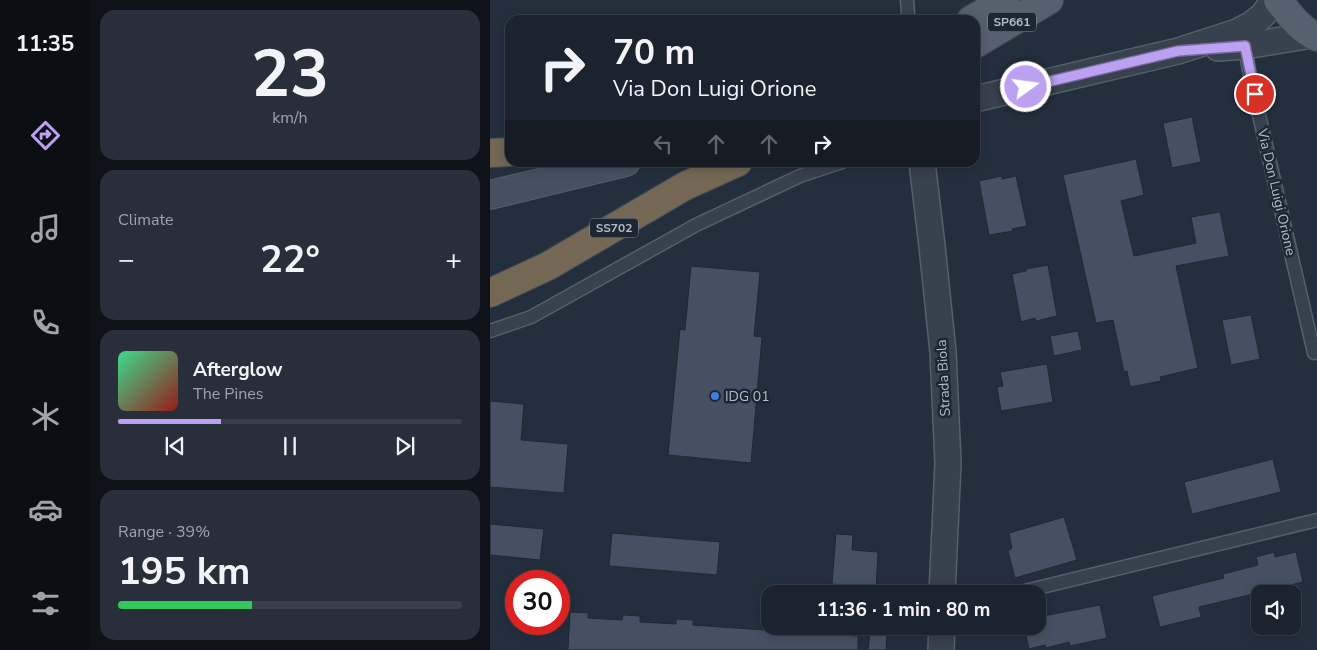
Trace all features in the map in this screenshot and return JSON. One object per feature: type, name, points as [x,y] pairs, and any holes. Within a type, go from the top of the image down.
[{"type":"highway","points":[[490,153],[505,152]]},
{"type":"highway","name":"SS702","points":[[490,293],[548,266],[685,186],[727,167]]},
{"type":"main road","name":"SP661","points":[[980,15],[1005,0]]},
{"type":"main road","name":"SP661","points":[[980,41],[1049,0]]},
{"type":"main road","points":[[1278,0],[1291,18],[1314,36]]},
{"type":"main road","points":[[490,195],[605,167]]},
{"type":"street","points":[[1243,38],[1252,24],[1263,15],[1274,0]]},
{"type":"street","points":[[980,98],[1178,51],[1243,38],[1314,36]]},
{"type":"street","name":"Strada Biola","points":[[923,167],[943,352],[948,463],[942,585]]},
{"type":"street","points":[[941,650],[942,635]]},
{"type":"lane","name":"Via Don Luigi Orione","points":[[1243,38],[1250,76],[1314,353]]},
{"type":"lane","points":[[490,331],[532,317],[696,225],[800,176],[827,167]]},
{"type":"lane","points":[[1046,586],[1317,520]]},
{"type":"building","points":[[1192,117],[1201,162],[1172,168],[1163,123]]},
{"type":"building","points":[[1136,159],[1144,195],[1121,201],[1134,256],[1196,243],[1191,217],[1220,212],[1229,256],[1176,266],[1198,368],[1160,377],[1161,381],[1130,387],[1127,371],[1124,372],[1113,320],[1096,323],[1063,175]]},
{"type":"building","points":[[1002,176],[1002,179],[1016,176],[1027,226],[1012,229],[1013,231],[989,235],[979,181]]},
{"type":"building","points":[[1048,265],[1057,316],[1036,321],[1035,318],[1021,322],[1012,274]]},
{"type":"building","name":"IDG 01","points":[[691,266],[760,272],[754,336],[762,337],[751,463],[668,455],[680,329],[685,330]]},
{"type":"building","points":[[1251,315],[1260,359],[1231,365],[1222,320]]},
{"type":"building","points":[[1078,331],[1082,350],[1054,356],[1050,336]]},
{"type":"building","points":[[1047,364],[1053,402],[1001,411],[997,387],[1003,386],[1000,372]]},
{"type":"building","points":[[490,401],[524,404],[521,440],[568,444],[564,493],[490,487]]},
{"type":"building","points":[[1273,459],[1281,492],[1192,514],[1184,482]]},
{"type":"building","points":[[1064,517],[1077,560],[1015,578],[1008,551],[1012,548],[1009,533]]},
{"type":"building","points":[[490,524],[544,529],[540,560],[490,555]]},
{"type":"building","points":[[612,533],[720,542],[717,575],[609,566]]},
{"type":"building","points":[[836,534],[853,535],[852,550],[878,552],[876,585],[832,584]]},
{"type":"building","points":[[1274,552],[1275,557],[1296,552],[1303,582],[1291,585],[1251,585],[1251,594],[1199,607],[1201,617],[1160,627],[1152,596],[1224,578],[1223,574],[1258,565],[1256,557]]},
{"type":"building","points":[[1100,605],[1107,638],[1070,646],[1069,642],[1046,648],[1045,645],[1029,649],[1026,635],[1046,635],[1046,615]]},
{"type":"building","points":[[570,612],[588,613],[588,618],[622,620],[623,615],[640,616],[640,622],[676,624],[676,619],[693,620],[693,625],[761,630],[761,635],[858,636],[858,650],[568,650]]},
{"type":"building","points":[[870,635],[887,635],[886,650],[868,650]]},
{"type":"place","name":"IDG 01","points":[[715,396]]},
{"type":"route","points":[[1026,87],[1178,51],[1245,46],[1255,94]]}]
